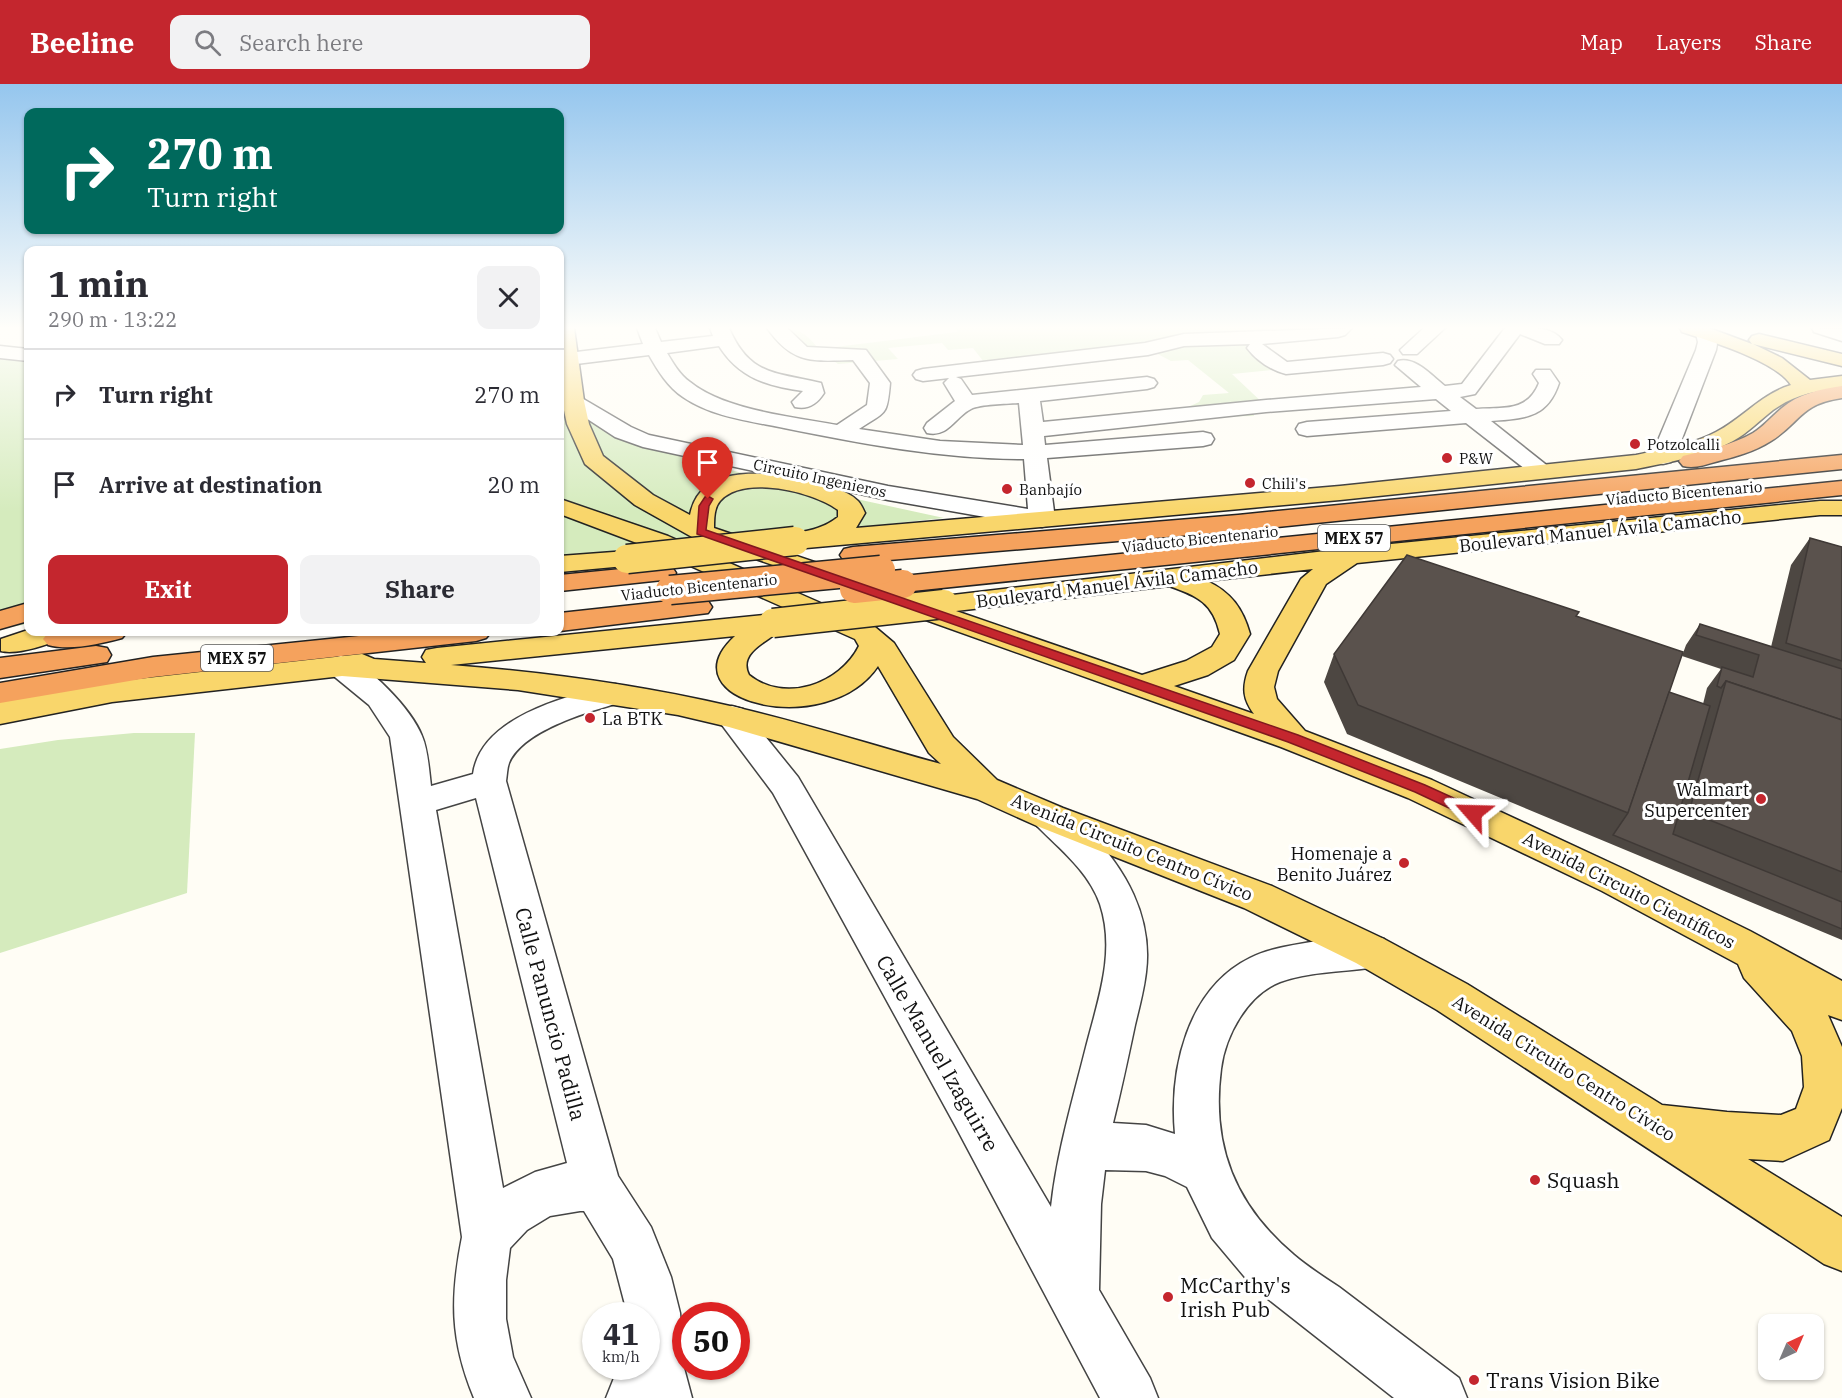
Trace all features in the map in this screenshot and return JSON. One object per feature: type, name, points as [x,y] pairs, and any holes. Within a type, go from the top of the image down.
[{"type":"highway","points":[[1636,462],[1674,464],[1734,450],[1761,438],[1774,429],[1790,411],[1814,399],[1842,392]]},
{"type":"highway","name":"MEX 57","points":[[564,583],[666,582],[853,555],[1238,523],[1842,462]]},
{"type":"highway","name":"Viaducto Bicentenario","points":[[564,601],[666,582],[892,577],[1732,487],[1841,498]]},
{"type":"highway","name":"Boulevard Manuel Ávila Camacho","points":[[564,622],[698,606],[892,577],[1722,499],[1805,493],[1841,498]]},
{"type":"highway","points":[[3,645],[24,617]]},
{"type":"highway","points":[[3,645],[78,636]]},
{"type":"highway","points":[[3,645],[165,645],[249,636]]},
{"type":"highway","name":"MEX 57","points":[[0,693],[153,667],[439,636]]},
{"type":"main road","points":[[572,389],[578,424],[593,459],[644,500],[701,532],[704,506],[708,499],[726,486],[755,480],[770,481],[834,496],[848,504],[852,510],[847,522],[807,539]]},
{"type":"main road","points":[[564,564],[807,539],[1340,493],[1636,462],[1721,438],[1738,429],[1772,401],[1798,389]]},
{"type":"main road","name":"Boulevard Manuel Ávila Camacho","points":[[0,712],[112,692],[198,681],[944,604],[1841,498]]},
{"type":"main road","points":[[564,508],[659,542],[865,633],[876,641],[941,744],[989,790]]},
{"type":"main road","name":"Avenida Circuito Científicos","points":[[701,532],[1293,739],[1420,789],[1517,833],[1736,943],[1842,1002]]},
{"type":"main road","points":[[1293,739],[1262,702],[1258,687],[1263,671],[1315,579],[1351,556]]},
{"type":"main road","points":[[1142,686],[1197,668],[1223,653],[1235,634],[1233,618],[1222,601],[1199,588],[1169,577]]},
{"type":"main road","points":[[773,623],[746,642],[732,661],[732,674],[739,683],[755,693],[771,696],[813,695],[835,688],[852,677],[864,664],[876,641]]},
{"type":"main road","points":[[3,645],[36,636]]},
{"type":"main road","name":"Avenida Circuito Centro Cívico","points":[[341,666],[469,674],[615,694],[732,717],[989,790],[1050,817],[1239,889],[1370,951],[1452,997],[1842,1246]]},
{"type":"main road","points":[[1654,1124],[1727,1136],[1783,1138],[1813,1124],[1827,1087],[1824,1056],[1809,1020],[1736,943]]},
{"type":"street","points":[[686,389],[710,403],[747,414],[841,434],[932,449],[1034,435],[1203,439]]},
{"type":"street","points":[[803,402],[813,393],[814,389]]},
{"type":"street","points":[[841,434],[847,427],[877,408],[879,389]]},
{"type":"street","points":[[952,389],[959,408]]},
{"type":"street","points":[[1435,389],[1542,471]]},
{"type":"street","points":[[935,428],[959,408],[1029,396],[1150,392],[1437,392],[1468,389]]},
{"type":"street","points":[[1307,429],[1524,412],[1534,408],[1547,389]]},
{"type":"street","points":[[1663,456],[1690,389]]},
{"type":"street","points":[[959,408],[1004,419],[1034,435],[1150,392]]},
{"type":"street","points":[[1029,396],[1042,519]]},
{"type":"street","name":"Circuito Ingenieros","points":[[573,401],[623,432],[662,445],[888,493],[1042,519]]},
{"type":"street","points":[[341,666],[381,698],[406,736],[487,1237],[478,1283],[479,1327],[492,1377],[502,1398]]},
{"type":"street","points":[[417,803],[489,781],[492,763],[504,745],[522,731],[571,706],[615,694]]},
{"type":"street","name":"Calle Manuel Izaguirre","points":[[732,717],[786,786],[978,1122],[1130,1398]]},
{"type":"street","name":"Calle Panuncio Padilla","points":[[489,781],[597,1187],[633,1245],[645,1277],[654,1313],[652,1388]]},
{"type":"street","points":[[1050,817],[1104,873],[1119,904],[1125,936],[1126,971],[1084,1150],[1076,1204],[1073,1294]]},
{"type":"street","points":[[1370,951],[1264,970],[1236,990],[1215,1015],[1203,1044],[1196,1080],[1196,1118],[1205,1171],[1228,1218],[1267,1265],[1438,1398]]},
{"type":"street","points":[[1084,1150],[1114,1144],[1143,1147],[1174,1155],[1205,1171]]},
{"type":"street","points":[[487,1237],[514,1209],[541,1194],[574,1185],[597,1187]]},
{"type":"green space","points":[[0,389],[24,389],[24,625],[0,629]]},
{"type":"green space","points":[[564,389],[573,389],[633,443],[760,478],[944,518],[564,559]]},
{"type":"green space","points":[[1224,389],[1248,389],[1266,406],[1252,407],[1254,416],[1198,417],[1184,409],[1199,402],[1203,395],[1229,393]]},
{"type":"green space","points":[[134,733],[195,733],[187,893],[0,953],[0,749],[58,740]]},
{"type":"building","points":[[1810,538],[1842,547],[1842,661],[1786,643]]},
{"type":"building","points":[[1407,555],[1579,612],[1576,616],[1683,652],[1628,813],[1358,705],[1334,654]]},
{"type":"building","points":[[1700,624],[1842,669],[1842,720],[1726,681],[1721,688],[1717,686],[1722,667],[1753,677],[1759,655],[1696,635]]},
{"type":"building","name":"Walmart Supercenter","points":[[1726,681],[1842,720],[1842,872],[1689,812]]},
{"type":"building","points":[[1669,692],[1710,706],[1673,834],[1842,902],[1842,929],[1613,835],[1628,813]]},
{"type":"place","name":"Potzolcalli","points":[[1635,444]]},
{"type":"place","name":"P&W","points":[[1447,458]]},
{"type":"place","name":"Chili's","points":[[1250,483]]},
{"type":"place","name":"Banbajío","points":[[1007,489]]},
{"type":"place","name":"La BTK","points":[[590,718]]},
{"type":"place","name":"Walmart Supercenter","points":[[1761,799]]},
{"type":"place","name":"Homenaje a Benito Juárez","points":[[1404,863]]},
{"type":"place","name":"Squash","points":[[1535,1180]]},
{"type":"place","name":"McCarthy's Irish Pub","points":[[1168,1297]]},
{"type":"place","name":"Trans Vision Bike","points":[[1474,1380]]},
{"type":"route","points":[[708,499],[704,506],[701,532],[1293,739],[1420,789],[1473,813]]}]
